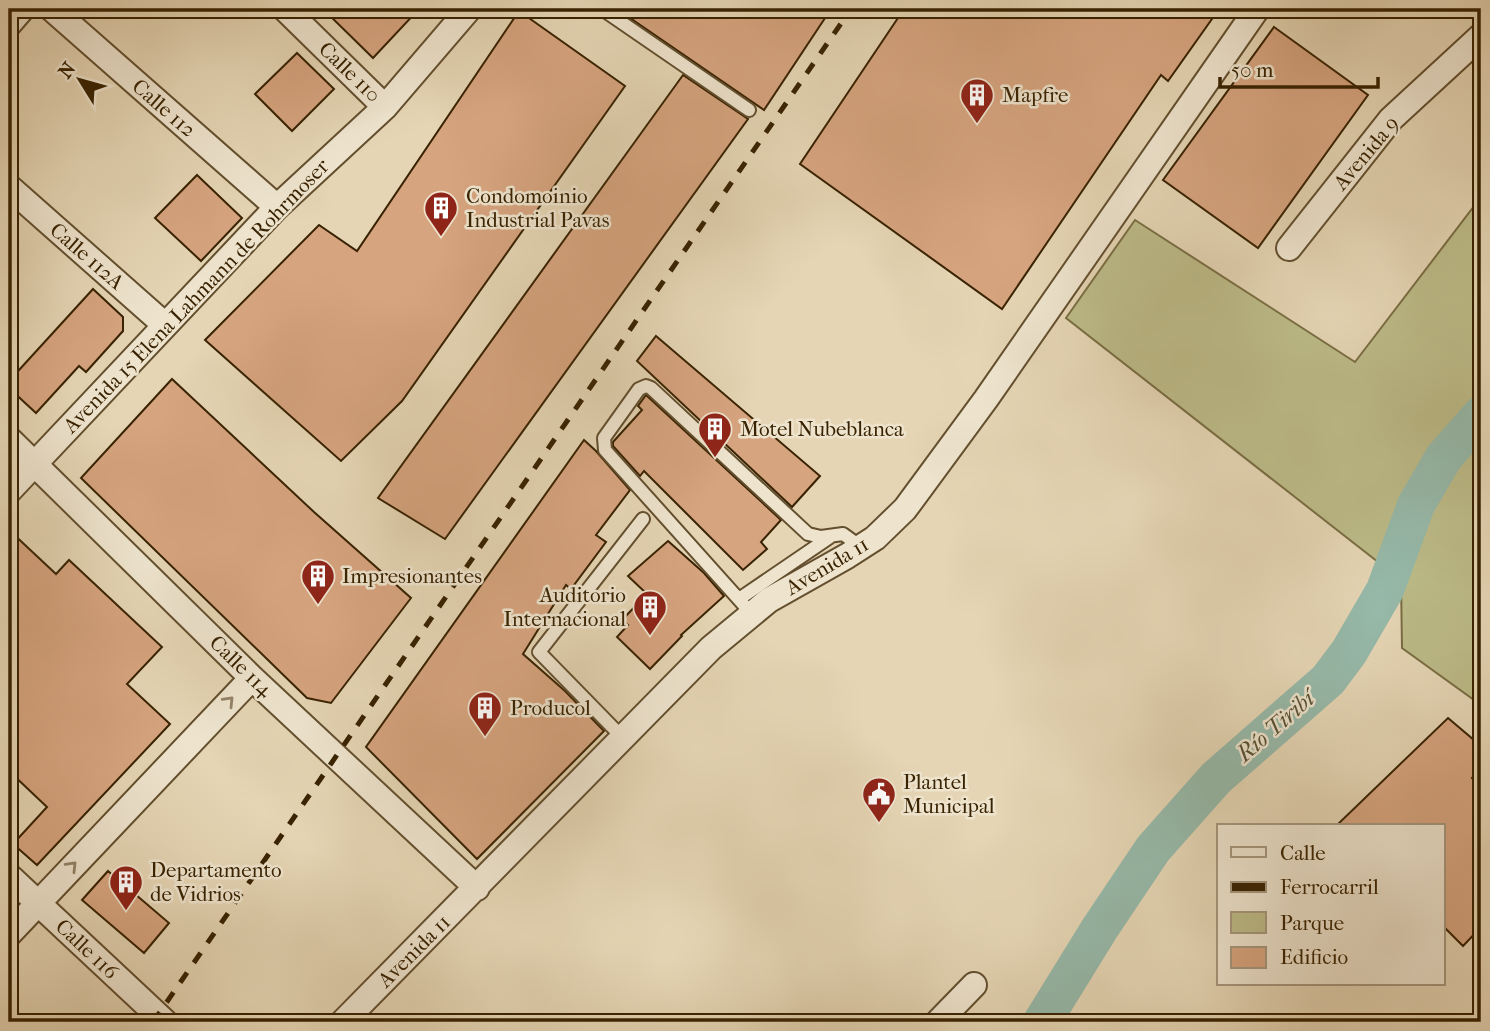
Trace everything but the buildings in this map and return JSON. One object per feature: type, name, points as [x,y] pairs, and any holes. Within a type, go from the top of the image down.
[{"type":"street","points":[[9,24],[22,9]]},
{"type":"street","name":"Calle 112","points":[[52,9],[276,207]]},
{"type":"street","name":"Calle 110","points":[[285,9],[385,107]]},
{"type":"street","name":"Avenida 15 Elena Lahmann de Rohrmoser","points":[[9,491],[276,207],[385,107],[469,9]]},
{"type":"street","name":"Avenida 11","points":[[343,1022],[711,649],[745,606],[807,577],[861,547],[905,509],[986,400],[1257,9]]},
{"type":"street","name":"Avenida 9","points":[[1289,248],[1391,119],[1481,36]]},
{"type":"street","name":"Calle 112A","points":[[9,187],[165,325]]},
{"type":"street","name":"Calle 114","points":[[9,439],[252,678],[477,888]]},
{"type":"street","points":[[9,934],[252,678]]},
{"type":"street","name":"Calle 116","points":[[9,876],[165,1022]]},
{"type":"street","points":[[937,1022],[974,985]]},
{"type":"lane","points":[[602,9],[749,110]]},
{"type":"lane","points":[[830,537],[745,606],[605,450],[604,438],[639,389],[651,388],[808,534],[830,537],[843,534],[861,547]]},
{"type":"lane","points":[[623,738],[539,652],[643,519]]},
{"type":"green space","points":[[1481,197],[1481,705],[1402,648],[1401,580],[1066,318],[1135,220],[1355,362]]},
{"type":"waterway","name":"Río Tiribí","points":[[1042,1022],[1153,849],[1216,778],[1328,680],[1349,652],[1385,590],[1416,505],[1444,457],[1481,415]]},
{"type":"railway","points":[[153,1022],[851,9]]},
{"type":"place","name":"Mapfre","points":[[977,125]]},
{"type":"place","name":"Condomoinio Industrial Pavas","points":[[441,238]]},
{"type":"place","name":"Motel Nubeblanca","points":[[715,459]]},
{"type":"place","name":"Impresionantes","points":[[318,606]]},
{"type":"place","name":"Auditorio Internacional","points":[[650,637]]},
{"type":"place","name":"Producol","points":[[485,738]]},
{"type":"place","name":"Plantel Municipal","points":[[879,824]]},
{"type":"place","name":"Departamento de Vidrios","points":[[126,912]]}]
